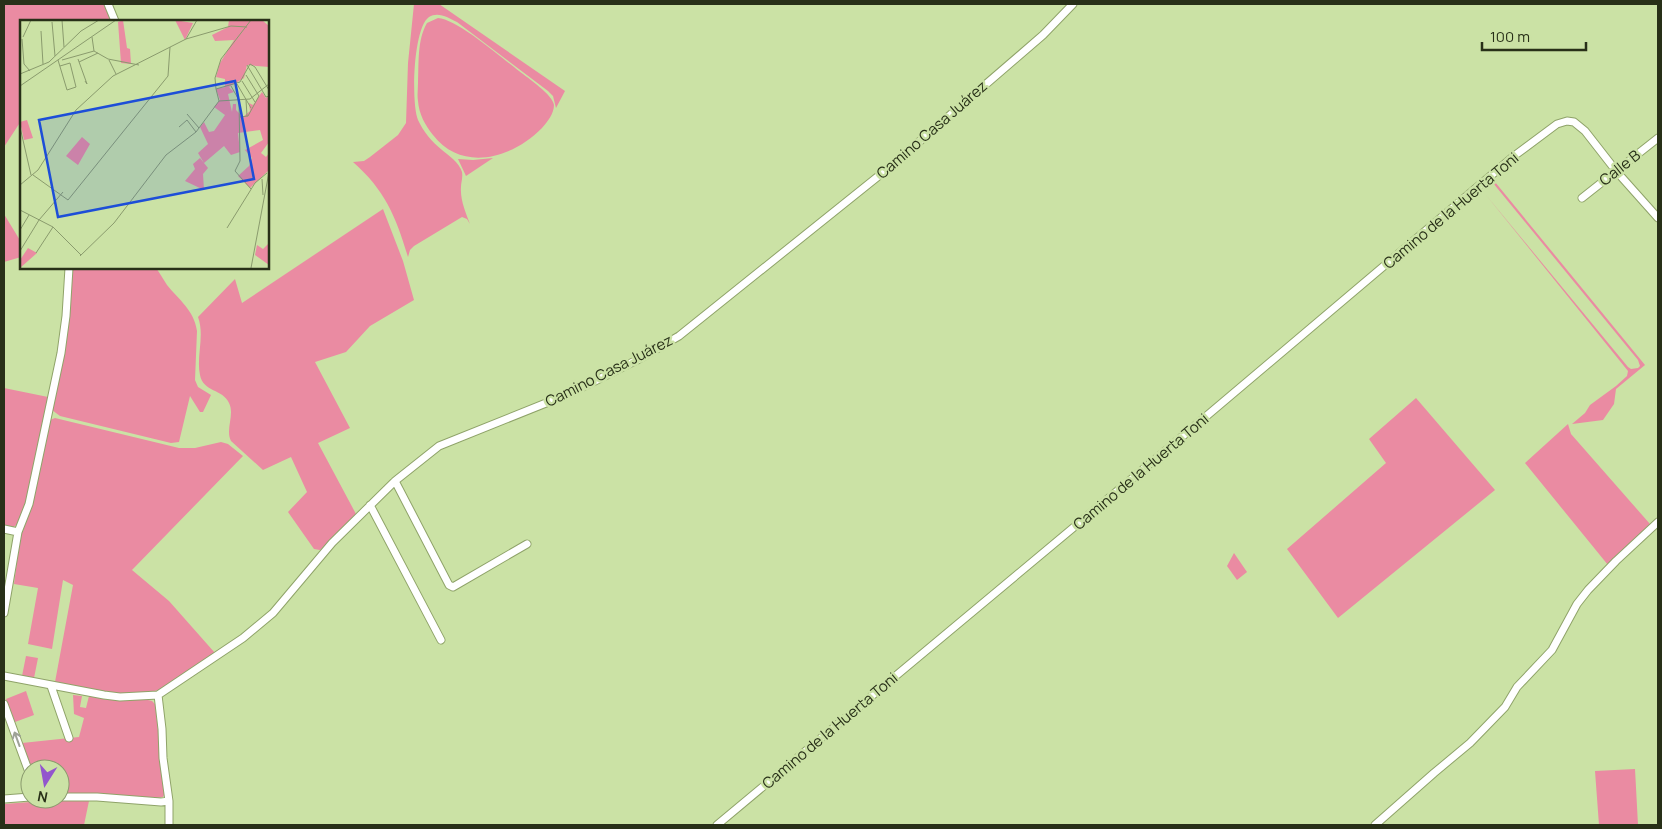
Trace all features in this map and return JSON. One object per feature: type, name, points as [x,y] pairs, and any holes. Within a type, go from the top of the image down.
[{"type":"street","points":[[108,4],[115,20]]},
{"type":"street","name":"Camino Casa Juárez","points":[[158,695],[244,638],[273,613],[332,543],[395,481],[438,446],[571,393],[641,358],[679,336],[891,166],[1043,35],[1073,4]]},
{"type":"street","name":"Camino de la Huerta Toni","points":[[717,825],[1162,455],[1514,156],[1556,124],[1567,121],[1574,122],[1585,131],[1617,172]]},
{"type":"street","name":"Calle B","points":[[1582,198],[1658,138]]},
{"type":"street","points":[[1617,172],[1658,218]]},
{"type":"street","points":[[4,613],[18,532],[29,504],[61,353],[69,269]]},
{"type":"street","points":[[395,481],[449,585],[454,587],[527,544]]},
{"type":"street","points":[[370,505],[441,640]]},
{"type":"street","points":[[1375,825],[1470,743],[1505,707],[1518,687],[1552,650],[1577,604],[1588,590],[1658,522]]},
{"type":"street","points":[[4,529],[18,532]]},
{"type":"street","points":[[4,676],[88,693],[120,697],[158,695],[163,758],[169,801],[169,825]]},
{"type":"street","points":[[51,686],[69,738]]},
{"type":"street","points":[[4,704],[24,759]]},
{"type":"street","points":[[70,797],[169,801]]},
{"type":"street","points":[[4,799],[20,798]]},
{"type":"shaded area","points":[[4,4],[105,4],[110,11],[108,14],[111,20],[20,20],[20,123],[4,147]]},
{"type":"shaded area","points":[[414,4],[439,4],[565,91],[556,108],[553,96],[548,91],[457,22],[440,15],[429,17],[420,35],[417,50],[414,83],[416,111],[418,120],[428,136],[461,168],[461,197],[470,224],[467,219],[462,217],[414,246],[410,250],[408,257],[399,229],[388,205],[373,183],[353,162],[364,161],[370,157],[398,135],[406,123],[408,63]]},
{"type":"shaded area","points":[[438,18],[456,25],[479,40],[534,82],[549,96],[553,101],[554,108],[552,115],[542,128],[517,147],[488,157],[458,154],[445,147],[433,135],[423,119],[419,106],[419,60],[420,44],[427,23]]},
{"type":"shaded area","points":[[493,158],[466,176],[458,159],[473,160]]},
{"type":"shaded area","points":[[1495,182],[1645,365],[1616,389],[1614,404],[1603,420],[1572,424],[1585,413],[1590,405],[1627,376],[1628,371],[1486,195],[1628,367],[1631,369],[1638,368],[1640,366],[1638,360],[1493,183]]},
{"type":"shaded area","points":[[383,209],[403,261],[414,300],[370,326],[346,352],[315,362],[350,428],[318,443],[356,514],[320,550],[314,549],[288,512],[307,492],[291,457],[263,470],[231,441],[229,432],[231,408],[229,403],[222,395],[205,385],[200,375],[201,331],[198,317],[235,279],[242,303]]},
{"type":"shaded area","points":[[4,214],[20,240],[20,257],[4,262]]},
{"type":"shaded area","points":[[71,269],[157,269],[193,317],[197,331],[195,380],[198,387],[211,395],[203,412],[200,412],[190,396],[179,442],[171,443],[60,416],[52,410],[69,324]]},
{"type":"shaded area","points":[[4,388],[48,397],[26,506],[20,522],[11,529],[4,527]]},
{"type":"shaded area","points":[[1416,398],[1495,490],[1338,618],[1287,549],[1386,463],[1369,439]]},
{"type":"shaded area","points":[[55,418],[179,448],[195,448],[221,442],[228,444],[243,456],[132,570],[169,601],[215,653],[159,690],[119,695],[55,682],[73,585],[63,580],[52,649],[28,644],[38,588],[14,584],[21,531],[23,531],[27,519],[50,420]]},
{"type":"shaded area","points":[[1568,424],[1571,434],[1650,524],[1608,565],[1525,463]]},
{"type":"shaded area","points":[[1234,553],[1247,572],[1237,580],[1227,566]]},
{"type":"shaded area","points":[[26,656],[38,658],[34,678],[22,676]]},
{"type":"shaded area","points":[[26,691],[34,715],[15,722],[6,699]]},
{"type":"shaded area","points":[[73,695],[82,696],[80,707],[86,708],[89,696],[108,700],[152,701],[155,704],[165,793],[163,797],[70,795],[70,759],[28,759],[22,743],[79,737],[84,718],[74,714]]},
{"type":"shaded area","points":[[1635,769],[1638,825],[1599,825],[1595,771]]},
{"type":"shaded area","points":[[70,801],[89,801],[84,825],[4,825],[4,804],[20,803],[20,809],[70,809]]}]
